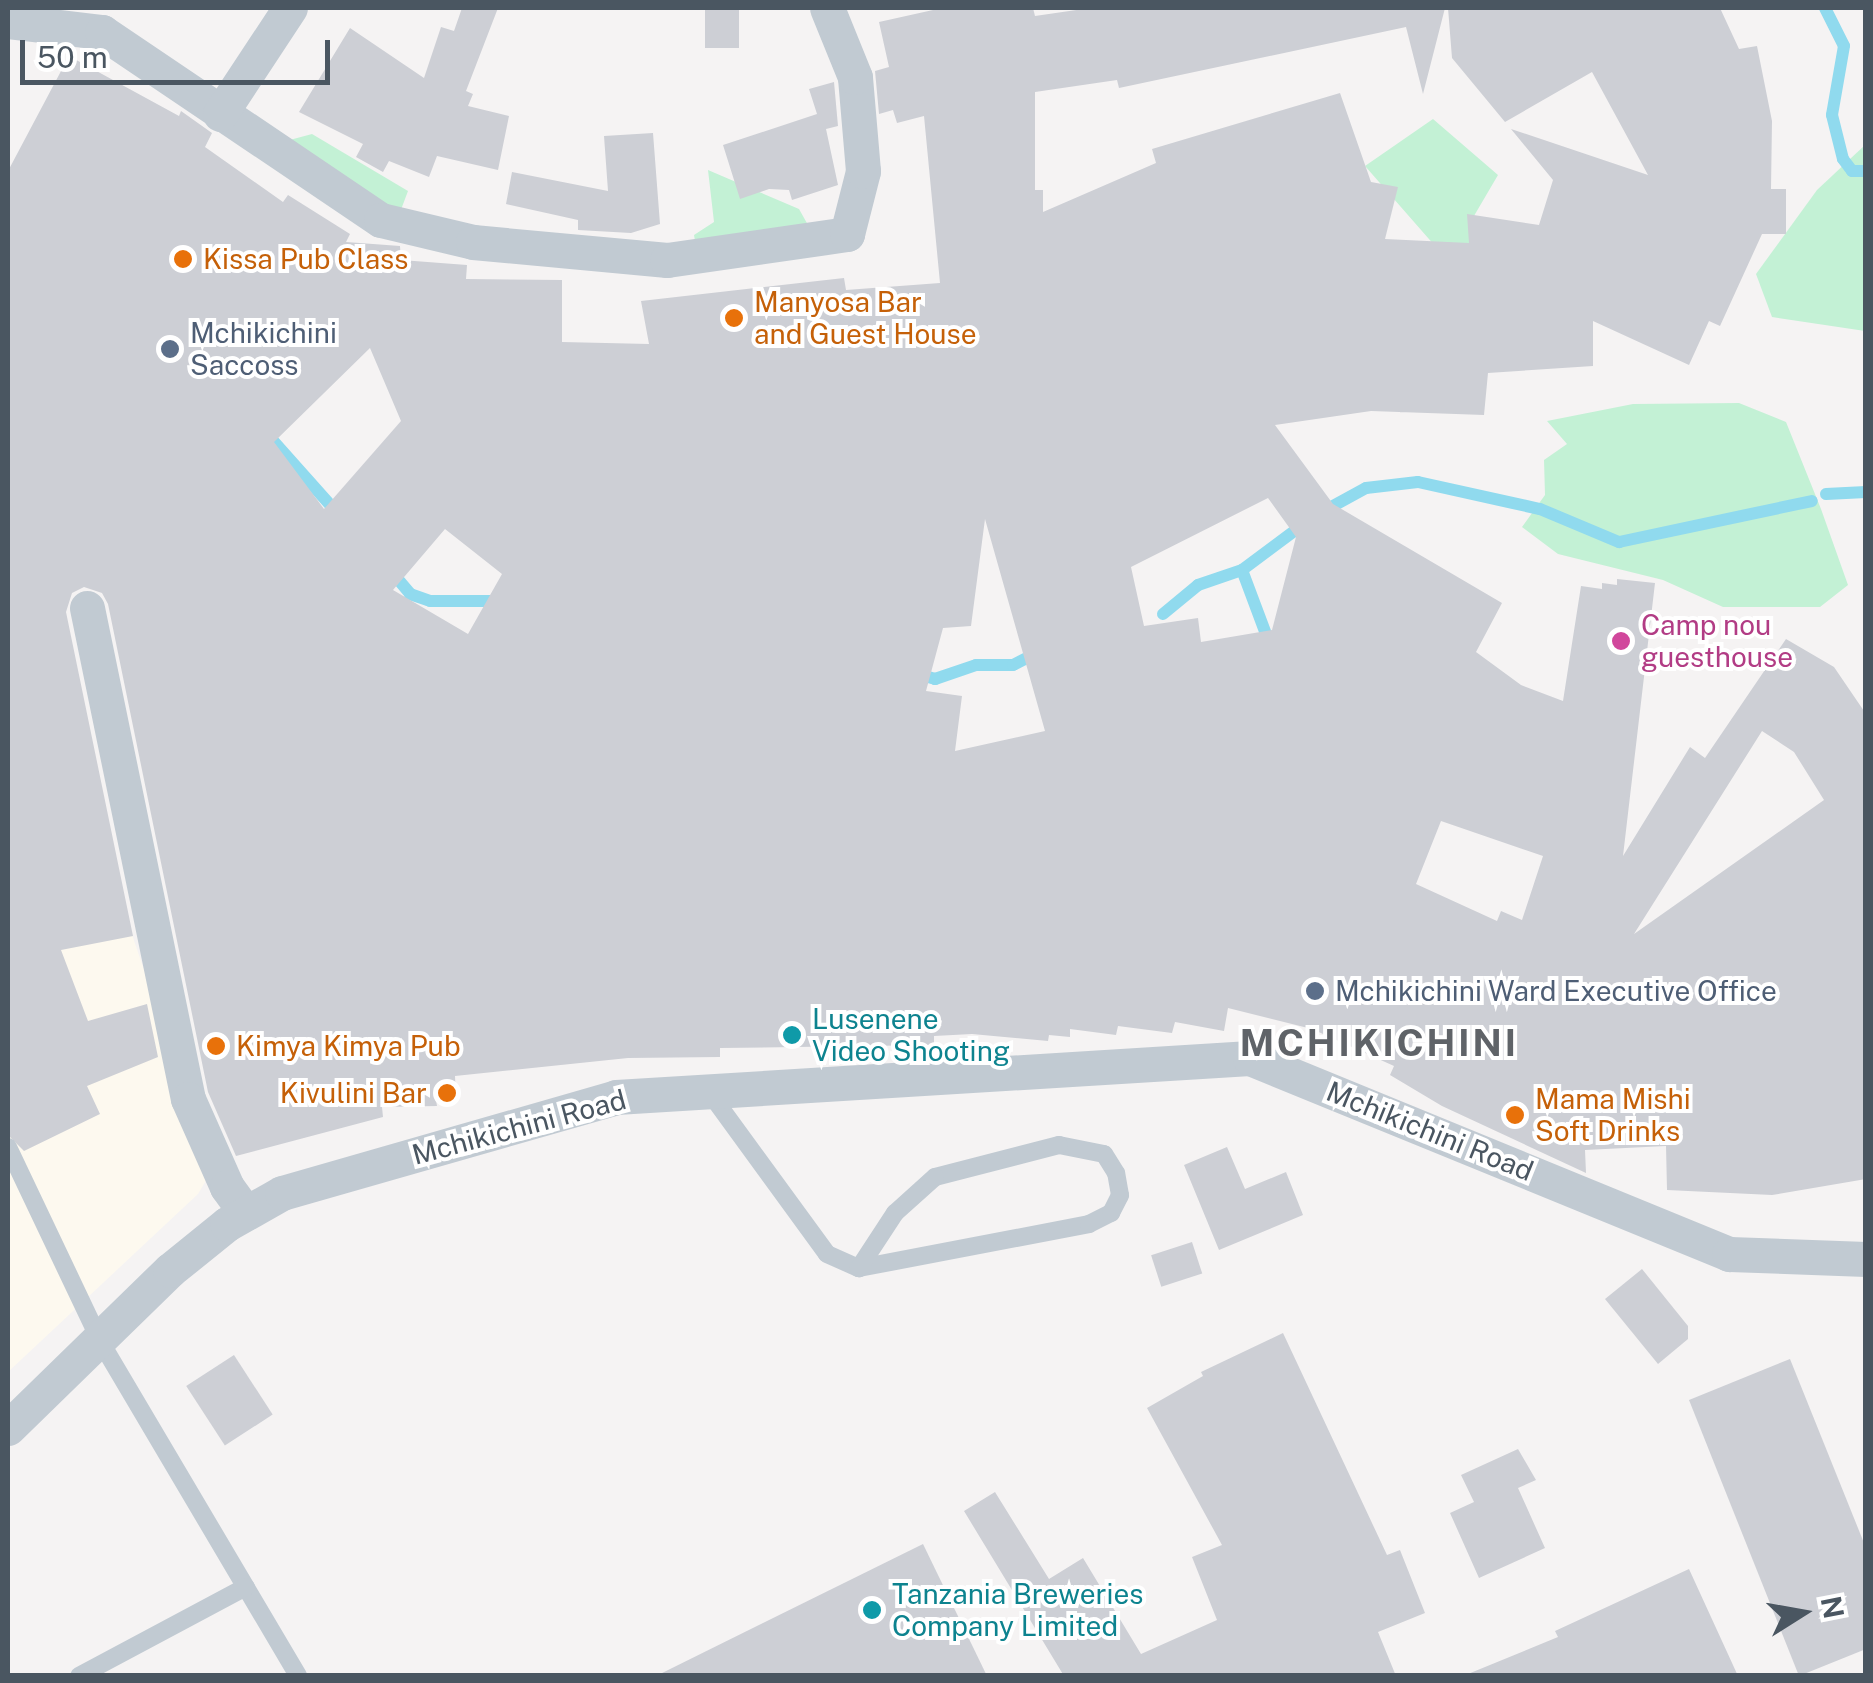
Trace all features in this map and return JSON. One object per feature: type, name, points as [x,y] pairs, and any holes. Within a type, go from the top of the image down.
[{"type":"street","points":[[220,114],[290,8]]},
{"type":"street","points":[[8,21],[102,32],[381,220],[473,242],[668,260],[847,234],[863,171],[857,96],[827,8]]},
{"type":"street","points":[[87,608],[188,1099],[227,1188],[246,1213]]},
{"type":"street","name":"Mchikichini Road","points":[[8,1428],[170,1270],[246,1213],[282,1193],[616,1097],[1250,1058],[1729,1254],[1866,1259]]},
{"type":"lane","points":[[709,1091],[827,1254],[859,1268],[1089,1224],[1111,1212],[1120,1196],[1116,1173],[1104,1154],[1059,1146],[935,1177],[895,1213],[859,1268]]},
{"type":"lane","points":[[8,1147],[100,1339],[298,1676]]},
{"type":"lane","points":[[79,1676],[246,1587]]},
{"type":"shaded area","points":[[8,572],[167,1037],[208,1177],[198,1194],[8,1372]]},
{"type":"green space","points":[[1433,119],[1498,175],[1471,221],[1471,287],[1365,166]]},
{"type":"green space","points":[[312,134],[408,191],[399,215],[286,141]]},
{"type":"green space","points":[[1865,145],[1865,331],[1772,317],[1756,274],[1817,190]]},
{"type":"green space","points":[[708,170],[799,209],[808,225],[696,247],[694,235],[714,222]]},
{"type":"green space","points":[[1739,403],[1786,422],[1821,509],[1848,585],[1820,607],[1723,607],[1663,580],[1558,554],[1522,527],[1545,495],[1544,460],[1567,444],[1547,421],[1633,404]]},
{"type":"building","points":[[462,8],[498,8],[466,91],[473,94],[468,106],[509,116],[498,170],[437,156],[429,177],[389,161],[383,172],[356,157],[363,144],[299,112],[350,28],[424,78],[441,27],[454,31]]},
{"type":"building","points":[[705,8],[739,8],[739,48],[705,48]]},
{"type":"building","points":[[942,8],[1033,8],[1035,16],[1090,8],[1445,8],[1423,94],[1406,27],[1119,88],[1117,80],[1035,92],[1035,190],[1043,190],[1043,212],[1156,163],[1152,149],[1340,93],[1371,182],[1398,187],[1385,239],[1469,243],[1467,214],[1539,225],[1553,180],[1511,129],[1648,175],[1592,72],[1505,122],[1452,58],[1448,8],[1720,8],[1739,49],[1757,46],[1772,121],[1771,189],[1786,189],[1786,234],[1762,234],[1720,326],[1709,321],[1689,365],[1593,321],[1593,366],[1488,373],[1484,415],[1371,411],[1275,425],[1333,504],[1502,603],[1476,652],[1521,685],[1563,701],[1581,586],[1602,589],[1602,583],[1617,585],[1617,579],[1655,583],[1623,856],[1690,747],[1705,758],[1786,639],[1834,667],[1866,714],[1866,1179],[1772,1195],[1667,1190],[1666,1146],[1585,1150],[1586,1173],[1442,1106],[1390,1075],[1394,1066],[1312,1029],[1228,1008],[1224,1031],[1175,1022],[1172,1033],[1118,1026],[1116,1035],[1070,1029],[1070,1037],[1049,1035],[1048,1041],[972,1034],[934,1036],[934,1045],[720,1048],[720,1057],[628,1058],[455,1076],[456,1099],[436,1100],[437,1106],[382,1107],[383,1117],[236,1156],[208,1092],[108,604],[102,593],[84,587],[72,593],[66,612],[133,936],[61,950],[88,1021],[147,1004],[158,1057],[87,1086],[100,1114],[24,1151],[8,1135],[8,171],[69,56],[179,116],[181,111],[212,133],[205,147],[283,202],[288,195],[350,234],[346,242],[400,246],[401,260],[467,265],[466,279],[562,280],[562,342],[649,344],[641,301],[844,278],[846,290],[940,283],[924,116],[897,123],[893,110],[879,114],[875,71],[889,67],[879,22]],"holes":[[[370,348],[401,421],[324,509],[274,442]],[[1268,498],[1296,537],[1272,630],[1201,642],[1198,618],[1144,626],[1131,567]],[[985,519],[1045,731],[955,751],[962,696],[926,691],[943,628],[971,626]],[[445,529],[502,574],[468,634],[393,590]],[[1762,731],[1794,752],[1824,800],[1634,934]],[[1441,821],[1543,856],[1522,920],[1501,911],[1497,921],[1416,884]]]},
{"type":"building","points":[[834,82],[838,126],[826,129],[838,185],[792,200],[789,190],[769,189],[740,199],[723,145],[817,114],[809,89]]},
{"type":"building","points":[[653,133],[660,224],[631,233],[578,230],[578,220],[506,204],[512,172],[608,191],[604,136]]},
{"type":"building","points":[[1227,1147],[1245,1189],[1286,1172],[1303,1215],[1219,1250],[1184,1165]]},
{"type":"building","points":[[1192,1242],[1202,1273],[1161,1287],[1151,1255]]},
{"type":"building","points":[[1642,1269],[1688,1326],[1688,1339],[1658,1364],[1605,1299]]},
{"type":"building","points":[[1283,1333],[1387,1555],[1400,1550],[1425,1613],[1378,1632],[1396,1676],[1064,1676],[964,1511],[995,1492],[1049,1579],[1083,1558],[1141,1654],[1217,1620],[1192,1557],[1222,1545],[1147,1408],[1203,1376],[1201,1372]]},
{"type":"building","points":[[234,1355],[273,1415],[225,1446],[186,1386]]},
{"type":"building","points":[[1790,1359],[1866,1548],[1866,1649],[1799,1676],[1689,1400]]},
{"type":"building","points":[[1518,1449],[1536,1480],[1518,1488],[1545,1548],[1479,1578],[1450,1513],[1474,1502],[1461,1475]]},
{"type":"building","name":"Tanzania Breweries Company Limited","points":[[923,1544],[987,1676],[656,1676]]},
{"type":"building","points":[[1689,1569],[1738,1676],[1463,1676],[1558,1637],[1555,1631]]},
{"type":"waterway","points":[[1825,8],[1844,46],[1832,115],[1843,159],[1852,171],[1866,171]]},
{"type":"waterway","points":[[267,434],[340,516]]},
{"type":"waterway","points":[[1322,512],[1366,488],[1418,482],[1540,509],[1619,542],[1812,501]]},
{"type":"waterway","points":[[1826,494],[1866,492]]},
{"type":"waterway","points":[[1163,614],[1198,585],[1242,570],[1305,523]]},
{"type":"waterway","points":[[1242,570],[1270,645]]},
{"type":"waterway","points":[[391,571],[410,594],[430,601],[502,601]]},
{"type":"waterway","points":[[918,674],[935,679],[976,665],[1013,665],[1037,653]]},
{"type":"place","name":"Kissa Pub Class","points":[[183,259]]},
{"type":"place","name":"Manyosa Bar and Guest House","points":[[734,318]]},
{"type":"place","name":"Mchikichini Saccoss","points":[[170,349]]},
{"type":"place","name":"Camp nou guesthouse","points":[[1621,641]]},
{"type":"place","name":"Mchikichini Ward Executive Office","points":[[1315,991]]},
{"type":"place","name":"Lusenene Video Shooting","points":[[792,1035]]},
{"type":"place","name":"Kimya Kimya Pub","points":[[216,1046]]},
{"type":"place","name":"Kivulini Bar","points":[[447,1093]]},
{"type":"place","name":"Mama Mishi Soft Drinks","points":[[1515,1115]]},
{"type":"place","name":"Tanzania Breweries Company Limited","points":[[872,1610]]},
{"type":"district","name":"MCHIKICHINI","points":[[1379,1043]]}]
